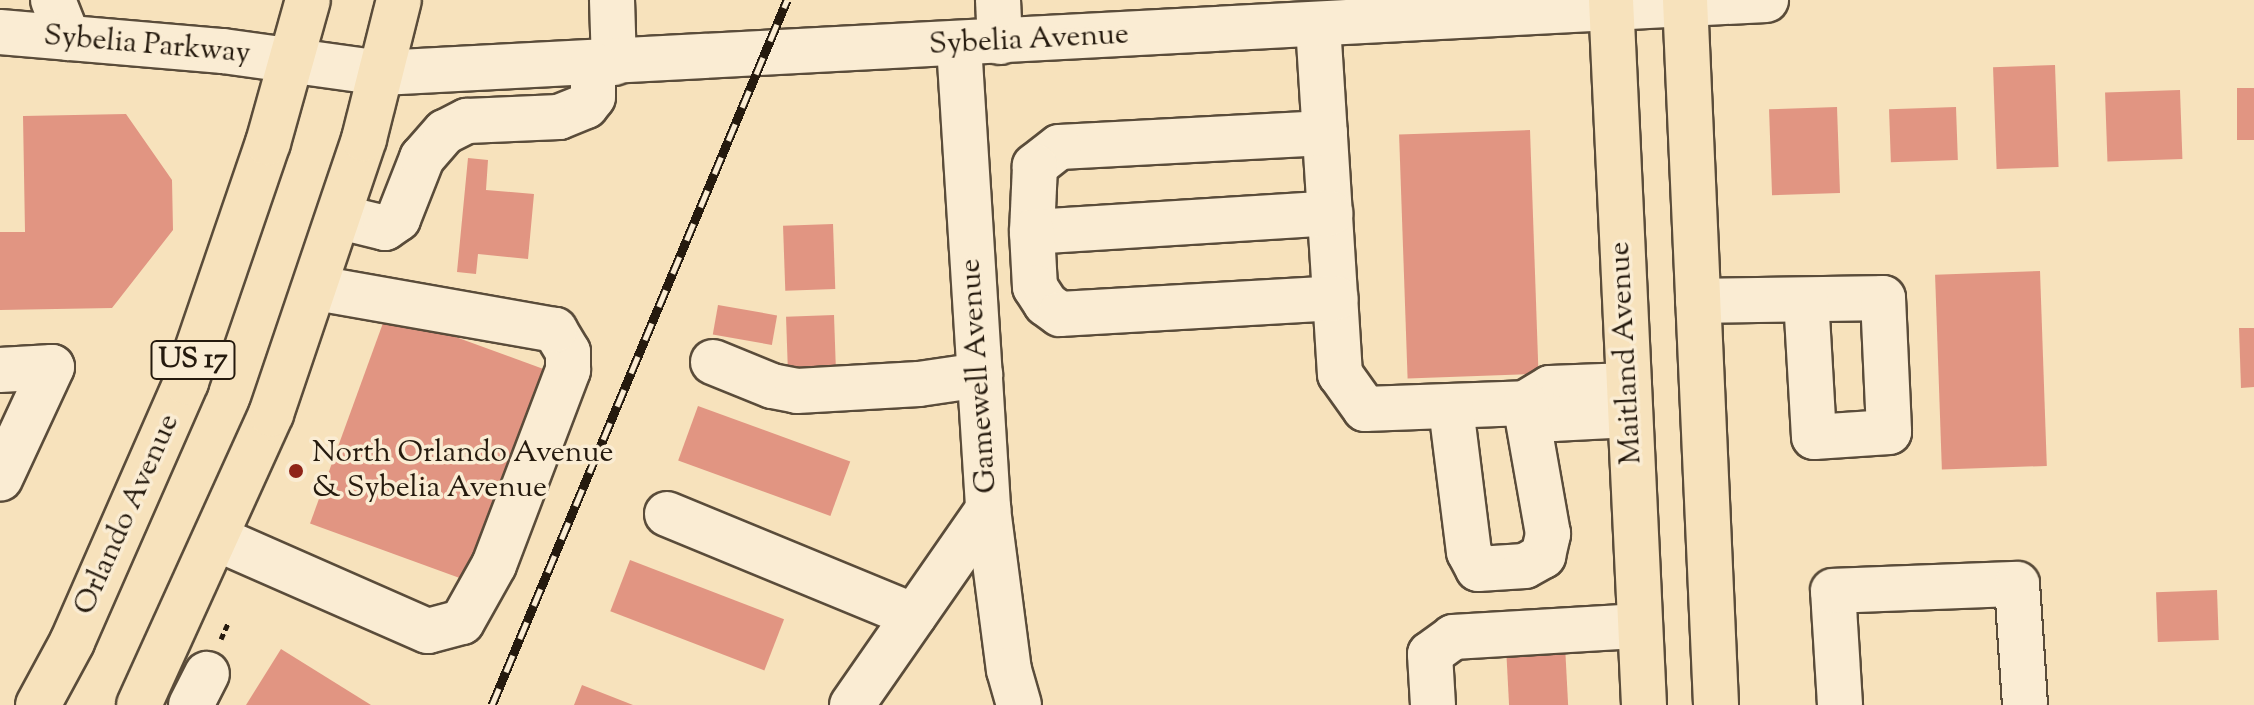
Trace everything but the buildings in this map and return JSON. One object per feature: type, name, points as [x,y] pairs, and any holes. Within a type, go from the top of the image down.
[{"type":"main road","name":"Orlando Avenue","points":[[38,705],[96,589],[186,382],[293,61],[308,0]]},
{"type":"main road","name":"US 17","points":[[139,705],[218,539],[316,288],[340,217],[399,0]]},
{"type":"main road","points":[[1685,3],[1716,705]]},
{"type":"main road","name":"Maitland Avenue","points":[[1611,5],[1644,705]]},
{"type":"street","points":[[340,217],[385,228],[398,219],[422,158],[445,132],[467,121],[559,117],[586,106],[593,97],[604,63],[612,0]]},
{"type":"street","name":"Sybelia Avenue","points":[[293,61],[381,73],[604,63],[986,29],[1318,25],[1611,5],[1766,0]]},
{"type":"street","name":"Sybelia Parkway","points":[[0,32],[60,19],[293,61]]},
{"type":"street","points":[[1318,25],[1340,374],[1365,409],[1525,403],[1550,388],[1629,400]]},
{"type":"street","name":"Gamewell Avenue","points":[[986,29],[980,375],[988,509],[1009,670],[1019,705]]},
{"type":"street","points":[[1325,133],[1059,147],[1035,166],[1032,232],[1035,287],[1046,304],[1060,314],[1336,298]]},
{"type":"street","points":[[1032,232],[1330,213]]},
{"type":"street","points":[[218,539],[428,631],[462,622],[494,565],[568,370],[568,352],[555,330],[316,288]]},
{"type":"street","points":[[1698,301],[1806,300]]},
{"type":"street","points":[[713,362],[772,386],[797,391],[980,375]]},
{"type":"street","points":[[0,370],[52,367],[0,479]]},
{"type":"street","points":[[1451,408],[1469,552],[1478,569],[1525,566],[1543,556],[1548,534],[1525,403]]},
{"type":"street","points":[[852,705],[988,509]]},
{"type":"street","points":[[667,514],[914,616]]},
{"type":"street","points":[[1840,705],[1833,591],[2017,584],[2025,705]]},
{"type":"street","points":[[1433,705],[1430,654],[1453,637],[1640,626]]},
{"type":"railway","points":[[492,705],[787,0]]},
{"type":"place","name":"North Orlando Avenue & Sybelia Avenue","points":[[296,471]]}]
